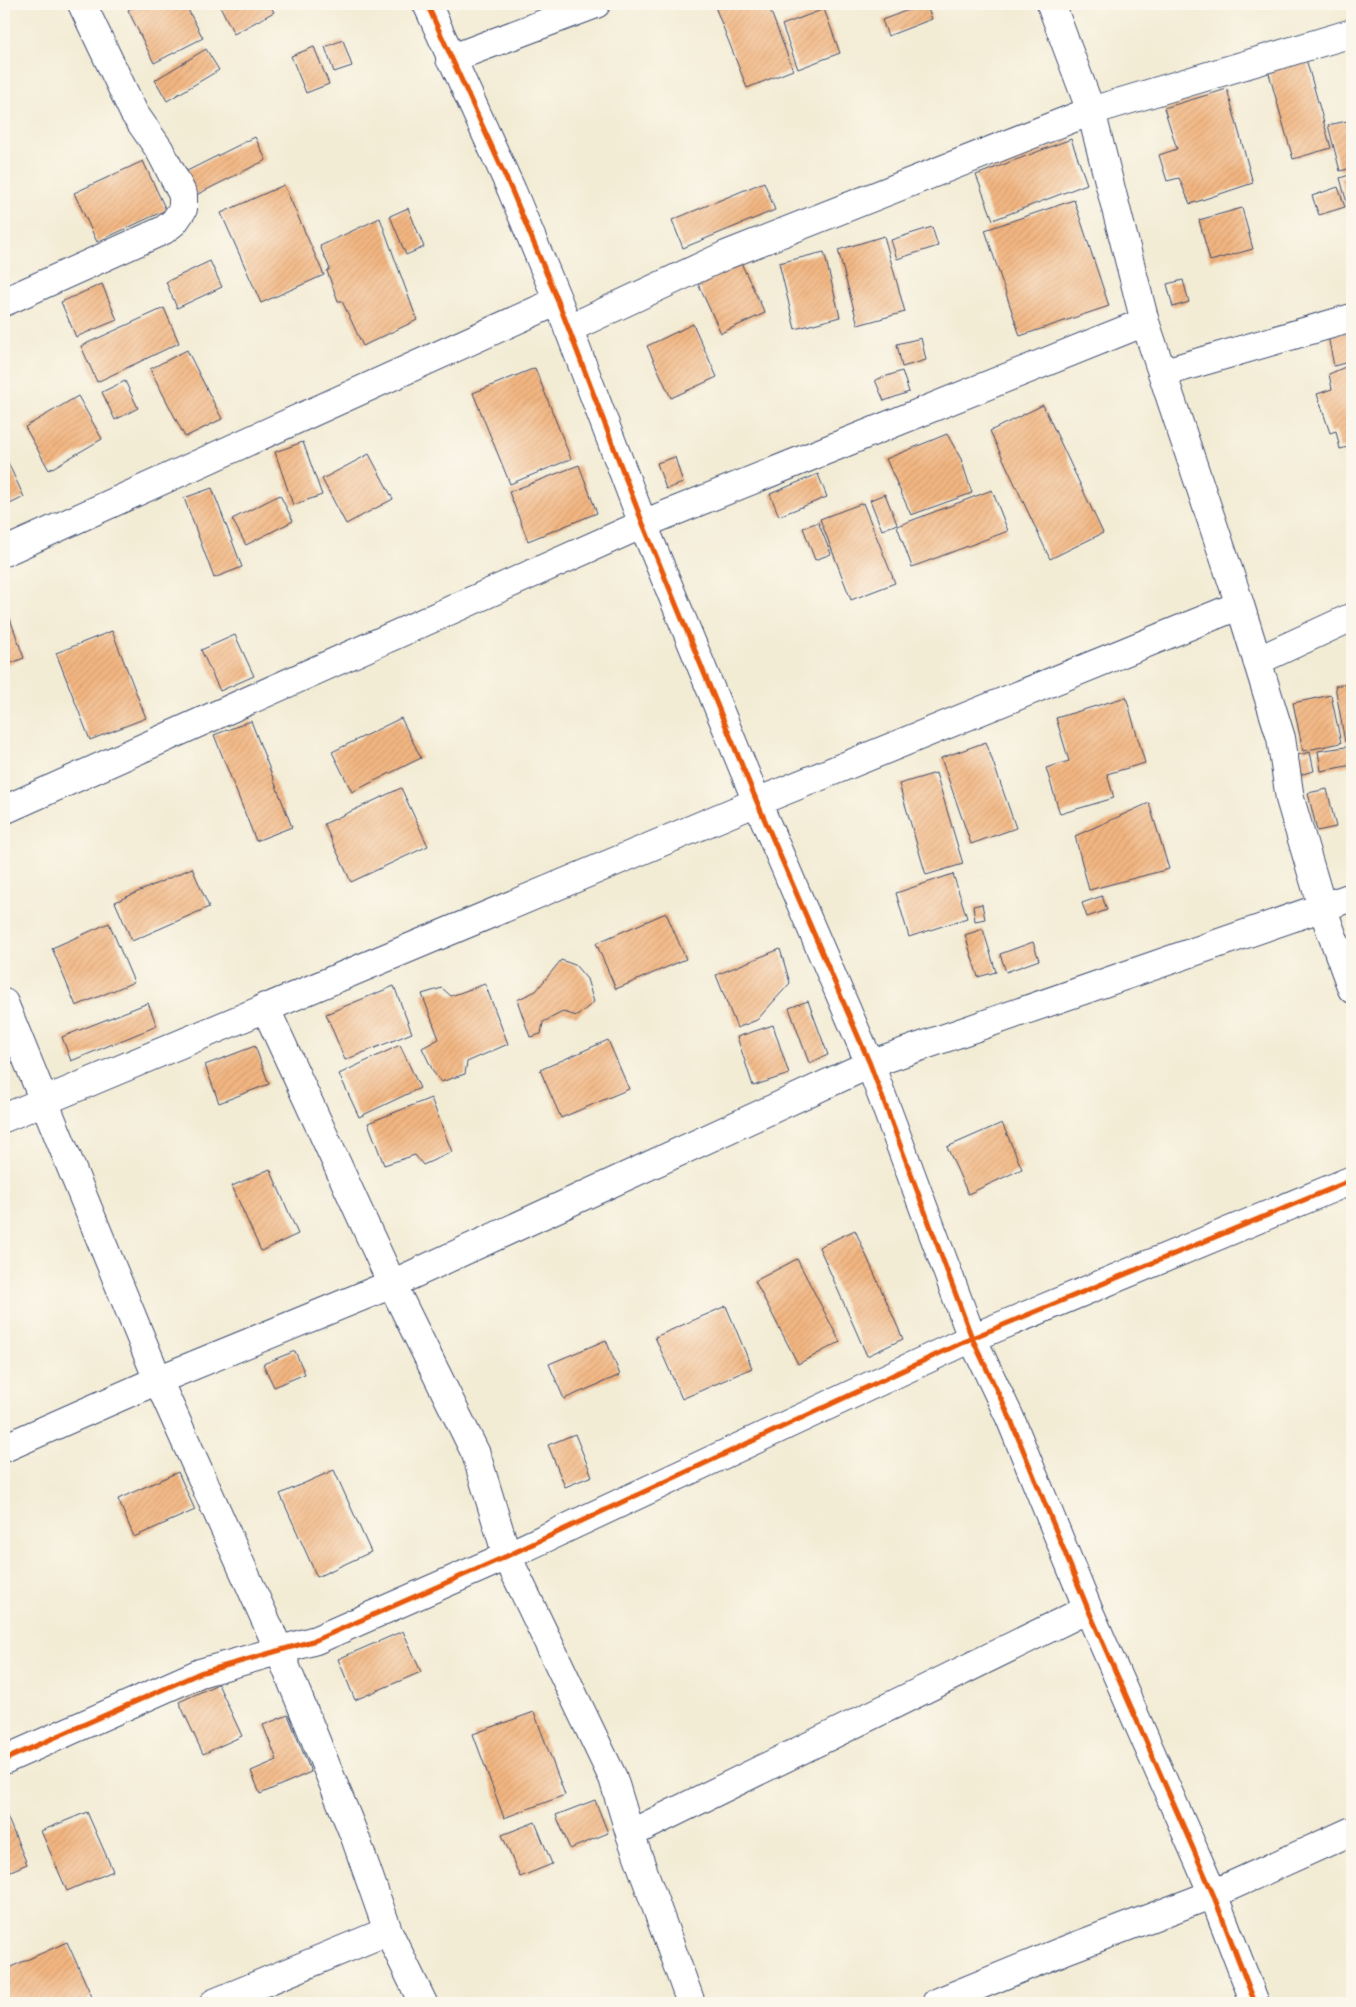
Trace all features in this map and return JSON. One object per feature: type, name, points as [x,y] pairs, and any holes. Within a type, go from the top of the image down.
[{"type":"street","points":[[4,302],[164,230],[174,222],[183,209],[183,194],[160,150],[134,113],[82,4]]},
{"type":"street","points":[[427,4],[450,59],[512,191],[558,301],[643,524],[757,802],[870,1064],[972,1338],[1010,1418],[1088,1609],[1213,1894],[1255,2003]]},
{"type":"street","points":[[450,59],[596,4]]},
{"type":"street","points":[[1052,4],[1091,111],[1145,322],[1240,606],[1281,738],[1290,799],[1322,907],[1352,989]]},
{"type":"street","points":[[568,329],[726,255],[1091,111],[1352,33]]},
{"type":"street","points":[[4,552],[558,301]]},
{"type":"street","points":[[1162,373],[1352,318]]},
{"type":"street","points":[[4,810],[643,524],[1145,322]]},
{"type":"street","points":[[4,1118],[757,802],[1240,606]]},
{"type":"street","points":[[1257,662],[1352,617]]},
{"type":"street","points":[[4,1448],[158,1380],[392,1284],[870,1064],[1352,897]]},
{"type":"street","points":[[4,1003],[158,1380],[279,1650],[355,1837],[388,1931],[423,2003]]},
{"type":"street","points":[[265,1007],[392,1284],[476,1454],[507,1556],[613,1778],[630,1834],[691,2003]]},
{"type":"street","points":[[4,1760],[200,1673],[316,1640],[507,1556],[972,1338],[1352,1180]]},
{"type":"street","points":[[630,1834],[1088,1609]]},
{"type":"street","points":[[936,2003],[1063,1951],[1213,1894],[1352,1831]]},
{"type":"street","points":[[214,2003],[388,1931]]},
{"type":"building","points":[[138,4],[185,4],[203,38],[154,63],[128,10]]},
{"type":"building","points":[[219,4],[269,4],[274,12],[234,34]]},
{"type":"building","points":[[714,4],[768,4],[793,70],[747,88]]},
{"type":"building","points":[[926,4],[932,19],[888,36],[882,20]]},
{"type":"building","points":[[824,9],[840,53],[798,69],[782,25]]},
{"type":"building","points":[[343,40],[352,66],[334,72],[325,47]]},
{"type":"building","points":[[314,47],[329,84],[306,93],[291,56]]},
{"type":"building","points":[[206,49],[219,70],[167,101],[155,80]]},
{"type":"building","points":[[1306,59],[1331,148],[1293,159],[1268,70]]},
{"type":"building","points":[[1227,89],[1253,183],[1190,204],[1179,178],[1167,181],[1159,155],[1177,149],[1164,108]]},
{"type":"building","points":[[1352,120],[1352,168],[1340,171],[1328,125]]},
{"type":"building","points":[[255,137],[266,160],[196,195],[185,172]]},
{"type":"building","points":[[1071,139],[1087,184],[993,220],[976,175]]},
{"type":"building","points":[[143,161],[166,210],[97,242],[74,193]]},
{"type":"building","points":[[1352,174],[1352,221],[1340,178]]},
{"type":"building","points":[[764,182],[775,210],[683,248],[672,220]]},
{"type":"building","points":[[284,185],[324,275],[261,303],[221,213]]},
{"type":"building","points":[[1338,187],[1345,207],[1319,215],[1312,196]]},
{"type":"building","points":[[1074,200],[1109,306],[1020,336],[985,230]]},
{"type":"building","points":[[408,208],[424,247],[406,255],[390,216]]},
{"type":"building","points":[[1242,208],[1253,249],[1210,261],[1199,220]]},
{"type":"building","points":[[380,218],[417,320],[363,346],[342,301],[338,301],[327,271],[330,269],[320,246]]},
{"type":"building","points":[[932,227],[938,246],[897,259],[891,240]]},
{"type":"building","points":[[884,236],[905,312],[858,325],[838,250]]},
{"type":"building","points":[[824,252],[840,317],[795,329],[779,263]]},
{"type":"building","points":[[210,261],[222,287],[177,308],[166,282]]},
{"type":"building","points":[[741,263],[765,313],[721,333],[698,284]]},
{"type":"building","points":[[1183,280],[1189,302],[1173,307],[1167,284]]},
{"type":"building","points":[[102,284],[117,320],[76,337],[61,302]]},
{"type":"building","points":[[164,308],[179,343],[97,382],[81,346]]},
{"type":"building","points":[[693,324],[717,377],[671,398],[647,346]]},
{"type":"building","points":[[1352,330],[1352,361],[1334,366],[1328,336]]},
{"type":"building","points":[[921,338],[926,360],[902,367],[897,344]]},
{"type":"building","points":[[187,350],[222,419],[185,437],[150,369]]},
{"type":"building","points":[[1352,364],[1352,446],[1340,449],[1336,431],[1330,433],[1317,394],[1332,389],[1329,374]]},
{"type":"building","points":[[535,368],[571,459],[510,484],[473,393]]},
{"type":"building","points":[[902,371],[909,392],[884,401],[875,380]]},
{"type":"building","points":[[125,381],[138,408],[115,420],[102,392]]},
{"type":"building","points":[[78,396],[102,439],[49,470],[25,427]]},
{"type":"building","points":[[1043,405],[1103,533],[1050,559],[990,431]]},
{"type":"building","points":[[947,434],[961,459],[972,493],[911,515],[886,459]]},
{"type":"building","points":[[303,442],[322,495],[293,505],[275,452]]},
{"type":"building","points":[[4,454],[24,497],[4,507]]},
{"type":"building","points":[[369,454],[393,499],[346,524],[322,479]]},
{"type":"building","points":[[675,457],[683,483],[666,489],[657,463]]},
{"type":"building","points":[[579,465],[597,513],[528,541],[509,492]]},
{"type":"building","points":[[818,474],[827,497],[779,516],[770,494]]},
{"type":"building","points":[[212,488],[242,567],[214,578],[184,498]]},
{"type":"building","points":[[992,490],[1008,531],[912,567],[897,526]]},
{"type":"building","points":[[885,494],[897,524],[882,530],[870,500]]},
{"type":"building","points":[[280,495],[293,521],[246,545],[232,519]]},
{"type":"building","points":[[863,503],[895,583],[851,600],[820,519]]},
{"type":"building","points":[[818,522],[831,554],[815,560],[803,528]]},
{"type":"building","points":[[4,602],[24,658],[4,666]]},
{"type":"building","points":[[112,631],[146,718],[90,740],[56,653]]},
{"type":"building","points":[[235,635],[254,676],[220,691],[201,650]]},
{"type":"building","points":[[1352,683],[1352,740],[1345,742],[1335,686]]},
{"type":"building","points":[[1331,695],[1341,743],[1303,751],[1293,703]]},
{"type":"building","points":[[1126,697],[1145,763],[1107,774],[1114,798],[1060,814],[1046,768],[1069,761],[1056,718]]},
{"type":"building","points":[[401,718],[421,758],[352,792],[332,752]]},
{"type":"building","points":[[251,721],[292,827],[256,841],[214,735]]},
{"type":"building","points":[[986,742],[1016,828],[971,844],[941,758]]},
{"type":"building","points":[[1352,746],[1352,765],[1321,771],[1318,751]]},
{"type":"building","points":[[1310,752],[1314,771],[1299,775],[1294,756]]},
{"type":"building","points":[[936,773],[963,864],[926,875],[899,784]]},
{"type":"building","points":[[401,788],[428,846],[351,882],[324,824]]},
{"type":"building","points":[[1327,789],[1336,827],[1317,831],[1308,793]]},
{"type":"building","points":[[1149,803],[1169,869],[1089,890],[1075,836]]},
{"type":"building","points":[[192,868],[209,907],[132,941],[115,902]]},
{"type":"building","points":[[953,874],[967,918],[909,937],[896,893]]},
{"type":"building","points":[[1102,896],[1107,910],[1087,917],[1082,903]]},
{"type":"building","points":[[982,904],[985,919],[975,921],[973,906]]},
{"type":"building","points":[[666,913],[686,959],[616,989],[596,943]]},
{"type":"building","points":[[109,923],[134,982],[76,1006],[52,948]]},
{"type":"building","points":[[983,929],[996,972],[978,977],[965,935]]},
{"type":"building","points":[[1033,942],[1039,960],[1006,972],[1000,954]]},
{"type":"building","points":[[780,949],[790,983],[757,1020],[737,1028],[716,975]]},
{"type":"building","points":[[561,960],[575,965],[587,979],[594,1002],[577,1016],[563,1012],[543,1022],[541,1034],[530,1037],[517,1000],[536,991]]},
{"type":"building","points":[[485,984],[508,1044],[467,1062],[465,1074],[441,1082],[434,1073],[422,1048],[439,1039],[422,994],[442,988],[451,996]]},
{"type":"building","points":[[394,986],[412,1033],[345,1060],[326,1014]]},
{"type":"building","points":[[808,1001],[828,1055],[809,1063],[789,1008]]},
{"type":"building","points":[[148,1003],[157,1026],[71,1061],[62,1037]]},
{"type":"building","points":[[773,1025],[789,1074],[753,1086],[737,1037]]},
{"type":"building","points":[[608,1040],[629,1089],[561,1118],[540,1070]]},
{"type":"building","points":[[400,1045],[420,1088],[359,1117],[339,1074]]},
{"type":"building","points":[[255,1046],[269,1084],[219,1103],[205,1065]]},
{"type":"building","points":[[431,1098],[452,1152],[423,1165],[415,1155],[384,1165],[368,1123]]},
{"type":"building","points":[[1002,1123],[1022,1169],[968,1194],[947,1147]]},
{"type":"building","points":[[270,1169],[298,1234],[261,1251],[232,1186]]},
{"type":"building","points":[[855,1230],[903,1339],[867,1356],[819,1247]]},
{"type":"building","points":[[797,1259],[840,1342],[798,1364],[755,1281]]},
{"type":"building","points":[[726,1306],[752,1368],[682,1399],[655,1337]]},
{"type":"building","points":[[606,1340],[620,1375],[564,1399],[549,1364]]},
{"type":"building","points":[[295,1351],[305,1374],[274,1387],[263,1364]]},
{"type":"building","points":[[575,1434],[592,1476],[565,1487],[548,1445]]},
{"type":"building","points":[[334,1470],[371,1552],[317,1577],[280,1494]]},
{"type":"building","points":[[178,1472],[195,1510],[134,1537],[118,1499]]},
{"type":"building","points":[[403,1631],[421,1672],[355,1700],[338,1659]]},
{"type":"building","points":[[218,1684],[242,1736],[203,1754],[179,1702]]},
{"type":"building","points":[[534,1712],[565,1795],[504,1818],[473,1734]]},
{"type":"building","points":[[288,1715],[311,1772],[260,1794],[251,1771],[277,1760],[263,1725]]},
{"type":"building","points":[[595,1800],[608,1833],[570,1849],[556,1815]]},
{"type":"building","points":[[87,1812],[113,1871],[67,1891],[41,1831]]},
{"type":"building","points":[[6,1814],[27,1864],[4,1874],[4,1815]]},
{"type":"building","points":[[535,1822],[552,1864],[520,1877],[502,1835]]},
{"type":"building","points":[[67,1942],[92,1997],[80,2003],[4,2003],[4,1970]]},
{"type":"cycle path","points":[[427,4],[512,191],[558,301],[643,524],[757,802],[870,1064],[972,1338],[1010,1418],[1088,1609],[1213,1894],[1255,2003]]},
{"type":"cycle path","points":[[4,1760],[200,1673],[316,1640],[507,1556],[972,1338],[1352,1180]]}]
